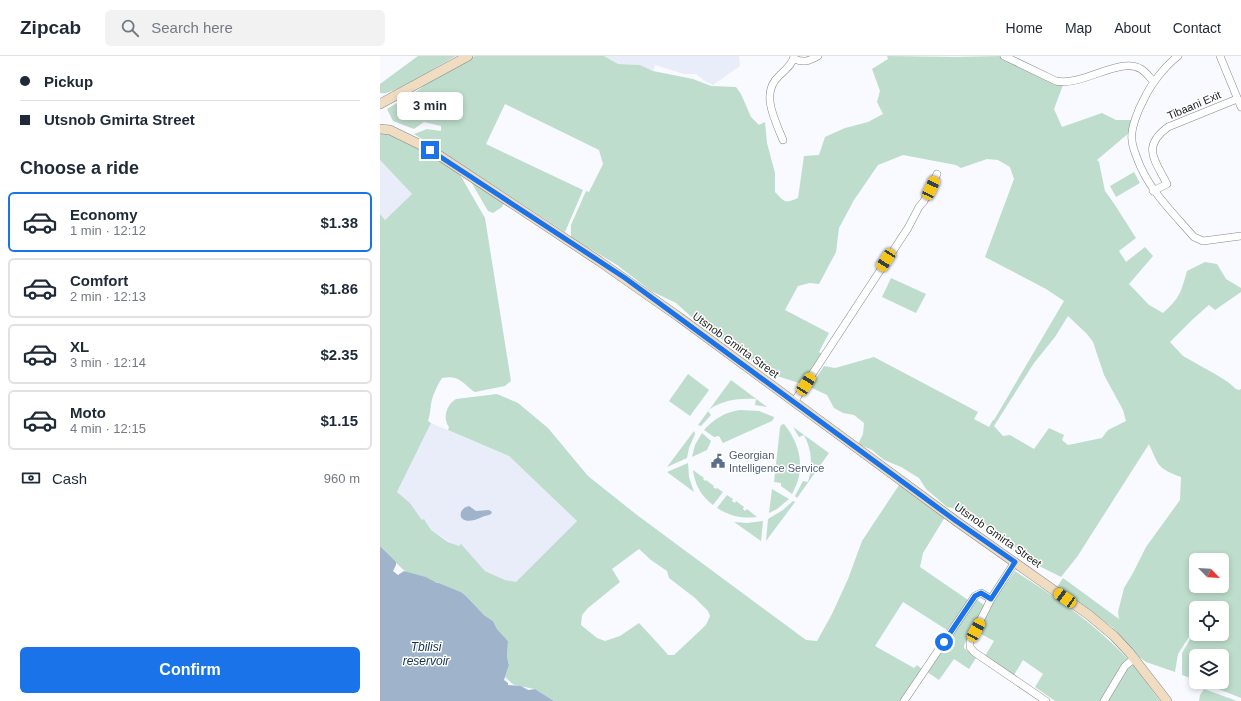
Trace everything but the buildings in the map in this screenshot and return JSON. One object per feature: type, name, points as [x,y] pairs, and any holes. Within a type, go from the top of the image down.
[{"type":"main road","points":[[380,104],[468,56]]},
{"type":"main road","name":"Utsnob Gmirta Street","points":[[380,129],[390,130],[406,136],[430,150],[565,238],[679,317],[1089,615],[1114,636],[1135,658],[1167,701]]},
{"type":"street","points":[[783,140],[771,108],[770,88],[775,79],[786,69],[794,57],[801,62],[809,61],[818,56]]},
{"type":"street","points":[[1004,56],[1056,81],[1064,83],[1082,79],[1108,70],[1134,65],[1142,69],[1154,82]]},
{"type":"street","points":[[1178,56],[1154,82],[1141,104],[1132,133],[1132,139],[1142,171],[1153,191],[1194,237],[1203,241],[1241,236]]},
{"type":"street","points":[[1220,56],[1241,108]]},
{"type":"street","name":"Tibaani Exit","points":[[1153,191],[1167,184],[1154,158],[1152,150],[1154,141],[1160,133],[1168,127],[1237,99]]},
{"type":"street","points":[[794,402],[908,228],[919,207],[924,201],[937,174]]},
{"type":"street","points":[[1015,562],[991,599],[970,641],[970,647],[974,652],[1046,701]]},
{"type":"street","points":[[904,701],[975,596],[981,593],[991,599]]},
{"type":"street","points":[[1104,701],[1125,666],[1135,658]]},
{"type":"shaded area","points":[[604,56],[739,56],[740,66],[713,85],[696,74],[684,74],[655,65],[653,71],[640,65],[618,64]]},
{"type":"shaded area","points":[[380,160],[412,194],[385,220],[380,214]]},
{"type":"shaded area","points":[[431,423],[509,456],[577,521],[516,583],[485,571],[461,545],[459,546],[453,544],[431,530],[426,521],[422,520],[410,503],[397,492]]},
{"type":"green space","points":[[418,56],[456,56],[406,85],[386,93],[380,93],[380,84]]},
{"type":"green space","points":[[475,56],[604,56],[618,64],[640,65],[653,71],[693,79],[711,86],[736,87],[741,94],[751,117],[759,125],[765,122],[767,143],[775,173],[775,192],[785,201],[798,198],[804,156],[819,155],[825,137],[845,128],[868,122],[883,114],[877,102],[880,91],[872,69],[888,59],[887,56],[1001,56],[1063,85],[1054,109],[1062,127],[1102,113],[1116,120],[1134,120],[1130,132],[1097,160],[1099,162],[1105,191],[1136,238],[1119,251],[1126,262],[1145,247],[1153,256],[1129,284],[1149,305],[1163,313],[1173,303],[1179,294],[1187,271],[1205,262],[1217,264],[1226,279],[1241,288],[1241,292],[1215,310],[1209,305],[1170,342],[1183,356],[1228,382],[1236,389],[1241,389],[1241,698],[1218,689],[1229,689],[1229,649],[1189,649],[1189,678],[1182,675],[1182,653],[1189,641],[1229,641],[1229,601],[1189,601],[1189,637],[1178,654],[1175,672],[1146,662],[1139,657],[1112,627],[1057,587],[1063,578],[1119,619],[1118,612],[1124,588],[1146,547],[1180,500],[1181,477],[1167,471],[1157,462],[1149,444],[1077,557],[1061,577],[1041,567],[1024,555],[975,515],[947,507],[926,489],[919,478],[901,467],[884,460],[872,450],[858,444],[863,434],[864,423],[854,415],[843,413],[834,408],[827,395],[810,387],[824,366],[835,368],[874,357],[978,412],[974,419],[989,427],[1064,301],[1046,289],[985,257],[1014,179],[1010,167],[998,160],[987,159],[961,168],[956,165],[903,155],[878,165],[854,200],[839,228],[836,252],[819,284],[810,283],[798,286],[785,310],[829,333],[819,352],[822,354],[802,384],[771,374],[765,365],[754,362],[696,321],[676,303],[651,291],[617,265],[574,239],[571,239],[571,225],[586,191],[589,192],[603,164],[599,150],[505,104],[486,144],[583,190],[565,232],[414,134],[427,129],[441,131],[441,126],[424,122],[414,129],[393,121],[387,109],[420,89],[431,79]],"holes":[[[1068,316],[1087,334],[1093,342],[1104,375],[1123,410],[1126,421],[1108,430],[1102,438],[1068,445],[1062,440],[1064,435],[1049,428],[1034,449],[1010,435],[1003,436],[994,426],[1034,363],[1055,337]]]},
{"type":"green space","points":[[380,134],[393,134],[413,144],[459,173],[485,218],[511,381],[505,386],[475,392],[456,378],[442,378],[438,384],[428,421],[431,423],[397,492],[410,503],[422,520],[424,519],[431,530],[448,542],[459,546],[461,544],[485,571],[505,580],[516,582],[577,521],[509,456],[448,430],[449,427],[446,420],[446,412],[453,401],[456,399],[497,394],[518,403],[548,428],[588,476],[637,515],[806,640],[817,641],[832,614],[848,579],[862,541],[899,485],[945,517],[923,553],[920,567],[968,600],[947,630],[903,602],[875,646],[914,668],[917,665],[922,669],[900,701],[554,701],[535,689],[514,685],[505,677],[509,665],[507,657],[508,641],[497,629],[493,621],[484,615],[461,592],[425,577],[407,572],[380,546],[380,214],[385,220],[412,194],[380,160]],"holes":[[[639,549],[651,560],[667,571],[669,578],[695,598],[708,611],[710,616],[706,625],[674,655],[668,655],[639,623],[620,636],[605,641],[597,638],[581,625],[582,615],[588,608],[620,582],[612,569]]]},
{"type":"green space","points":[[1134,172],[1140,183],[1116,197],[1110,186]]},
{"type":"green space","points":[[470,180],[504,203],[502,207],[493,213],[488,211]]},
{"type":"green space","points":[[891,278],[926,294],[916,313],[882,297]]},
{"type":"green space","points":[[688,374],[709,390],[690,416],[669,401]]},
{"type":"green space","points":[[731,380],[767,407],[755,405],[756,399],[743,399],[732,400],[715,406],[709,410]]},
{"type":"green space","points":[[740,410],[759,411],[774,418],[772,421],[723,443],[719,436],[714,437],[704,430],[720,417],[729,412]]},
{"type":"green space","points":[[708,411],[711,415],[701,426],[698,425]]},
{"type":"green space","points":[[784,424],[794,440],[800,458],[799,476],[792,494],[781,486],[781,483],[774,482],[780,428],[781,425]]},
{"type":"green space","points":[[793,427],[829,453],[797,498],[795,496],[803,481],[808,482],[811,470],[811,458],[809,446],[804,435],[799,437]]},
{"type":"green space","points":[[694,431],[695,434],[689,448],[687,458],[667,467]]},
{"type":"green space","points":[[702,433],[711,441],[707,450],[692,457],[695,445]]},
{"type":"green space","points":[[688,463],[689,477],[694,492],[667,472]]},
{"type":"green space","points":[[693,470],[704,478],[703,479],[705,481],[706,480],[714,486],[713,487],[723,492],[713,505],[699,490],[695,481]]},
{"type":"green space","points":[[772,489],[789,499],[777,509],[769,513]]},
{"type":"green space","points":[[727,495],[733,499],[732,501],[735,503],[736,501],[744,507],[743,509],[745,511],[747,509],[757,517],[746,518],[736,516],[717,508]]},
{"type":"green space","points":[[793,501],[795,502],[766,541],[768,519],[783,510]]},
{"type":"green space","points":[[763,521],[761,541],[734,522],[747,523]]},
{"type":"green space","points":[[1015,571],[1059,600],[1101,633],[1131,662],[1160,701],[1055,701],[1035,687],[1043,674],[1023,660],[1014,675],[985,656],[994,641],[981,634],[985,617],[999,593]]},
{"type":"green space","points":[[977,600],[987,607],[964,645],[964,648],[976,658],[969,669],[954,659],[939,680],[927,672]]},
{"type":"green space","points":[[1204,689],[1237,701],[1199,701],[1200,695]]},
{"type":"water","points":[[469,506],[476,511],[489,510],[492,512],[490,515],[474,520],[464,520],[461,517],[462,511]]},
{"type":"water","name":"Tbilisi reservoir","points":[[380,546],[396,562],[393,571],[398,575],[404,571],[426,577],[461,592],[466,596],[484,615],[493,621],[497,629],[508,641],[507,657],[509,665],[504,680],[508,683],[508,685],[521,686],[528,690],[535,689],[554,701],[380,701]]},
{"type":"place","name":"Georgian Intelligence Service","points":[[718,461]]},
{"type":"route","points":[[430,150],[625,278],[956,521],[1015,562],[991,599],[981,593],[978,593],[975,596],[944,642]]}]
